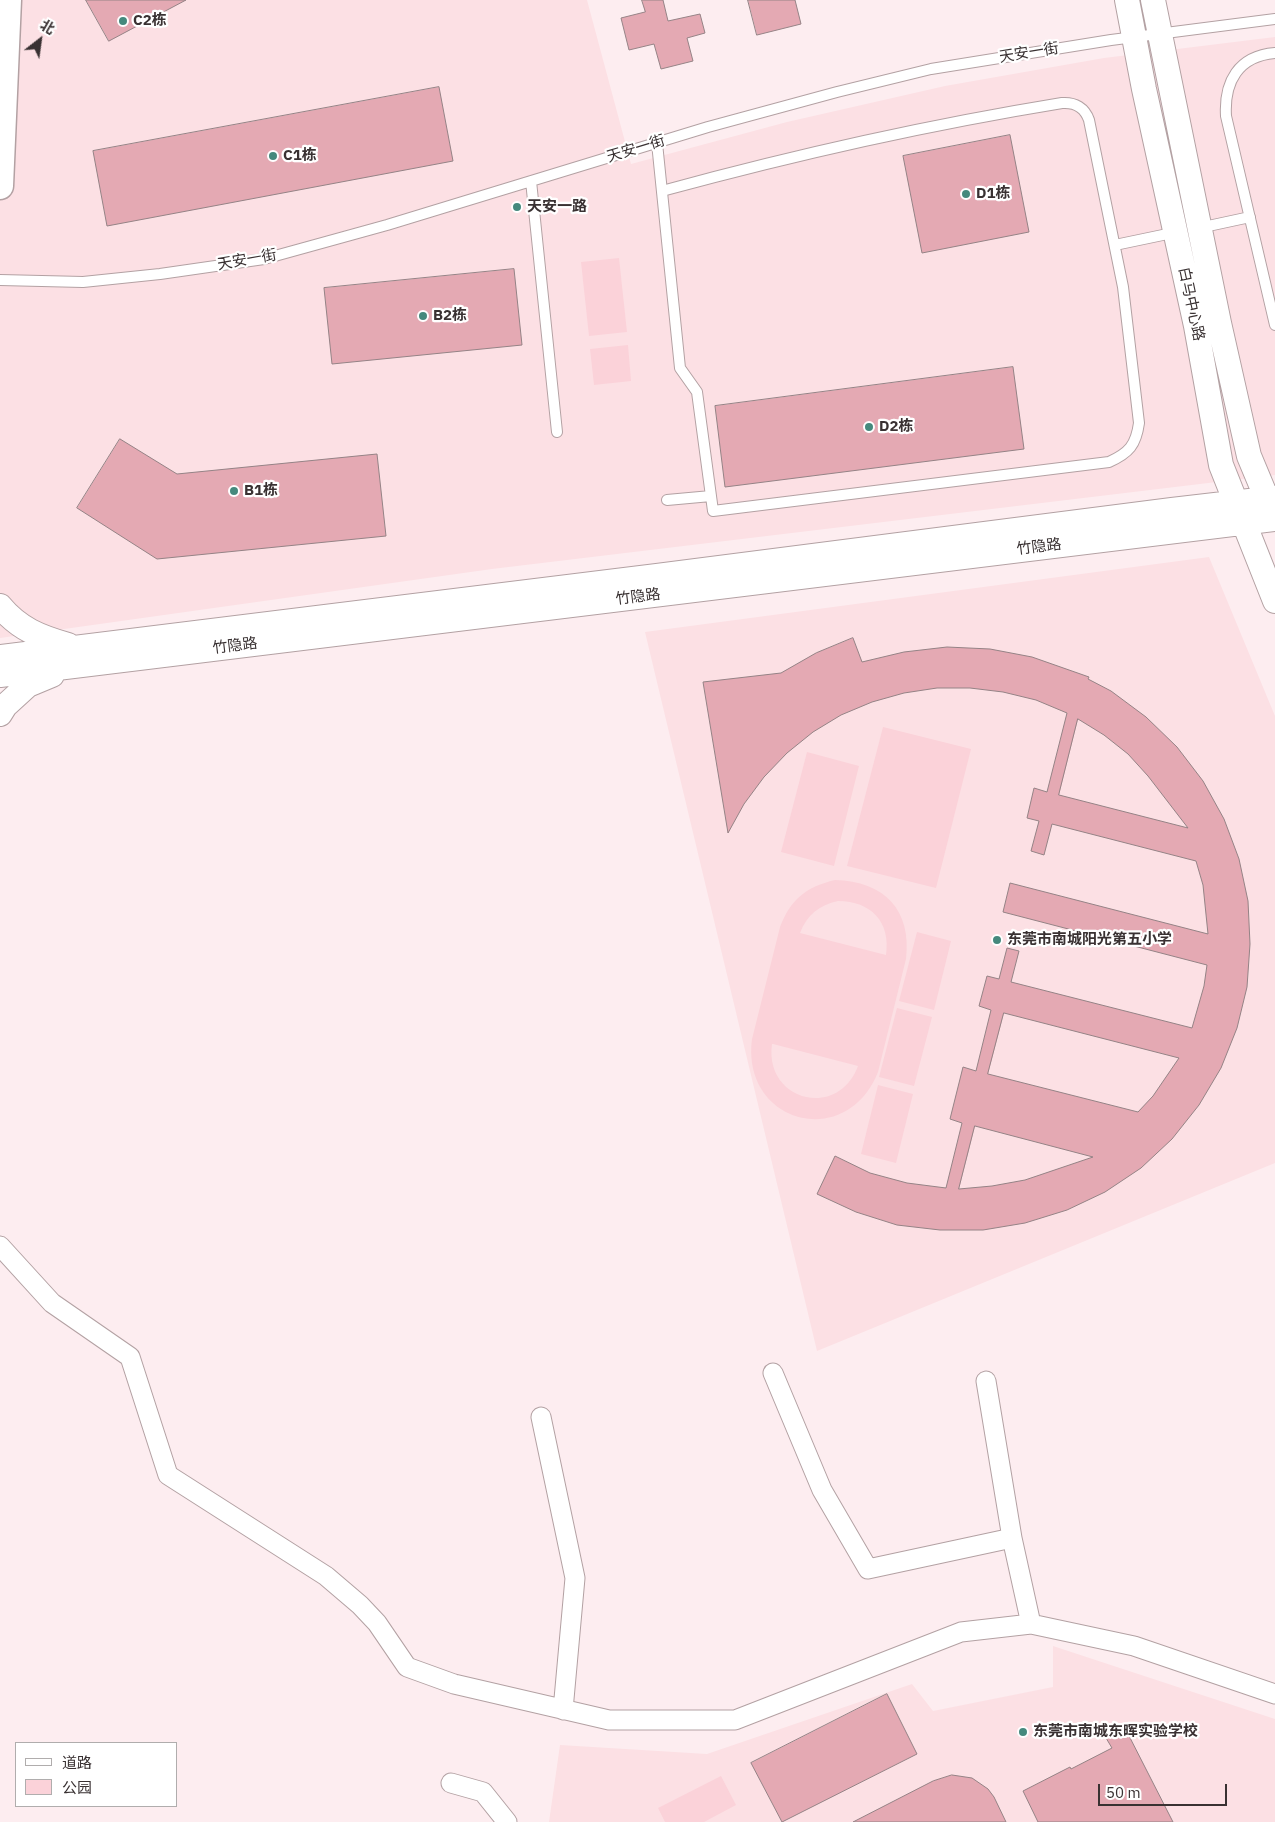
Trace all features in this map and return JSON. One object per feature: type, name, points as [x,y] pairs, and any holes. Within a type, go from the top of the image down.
[{"type":"main road","points":[[0,186],[8,0]]},
{"type":"street","name":"白马中心路","points":[[1127,0],[1134,37],[1249,456],[1273,508]]},
{"type":"street","name":"白马中心路","points":[[1153,0],[1160,34],[1187,230],[1196,326],[1222,465],[1275,601]]},
{"type":"street","name":"竹隐路","points":[[0,675],[75,657],[1273,508]]},
{"type":"street","points":[[0,606],[10,619],[75,657],[28,685],[5,706],[0,714]]},
{"type":"street","name":"竹隐路","points":[[0,657],[75,657]]},
{"type":"street","points":[[0,1246],[52,1303],[130,1357],[168,1475],[326,1576],[360,1604],[377,1622],[407,1667],[454,1684],[609,1720],[735,1720],[961,1632],[1031,1624],[1134,1646],[1275,1694]]},
{"type":"street","points":[[772,1374],[822,1490],[868,1569],[1012,1538]]},
{"type":"street","points":[[986,1381],[1012,1538],[1031,1624]]},
{"type":"street","points":[[541,1417],[575,1578],[564,1710]]},
{"type":"street","points":[[451,1783],[483,1792],[507,1822]]},
{"type":"lane","name":"天安一街","points":[[0,280],[83,282],[160,274],[264,259],[387,225],[708,127],[931,69],[1134,37],[1275,19]]},
{"type":"lane","points":[[1275,53],[1265,54],[1250,60],[1238,71],[1229,84],[1225,100],[1226,116],[1275,325]]},
{"type":"lane","points":[[657,143],[680,368],[697,392],[713,511],[1109,462],[1121,457],[1131,448],[1137,436],[1139,423],[1123,287],[1089,120],[1082,108],[1069,102],[999,113],[796,156],[662,191]]},
{"type":"lane","points":[[531,182],[557,432]]},
{"type":"lane","points":[[1115,245],[1250,217]]},
{"type":"lane","points":[[667,500],[711,496]]},
{"type":"shaded area","points":[[0,0],[587,0],[631,164],[787,122],[945,86],[1104,58],[1275,37],[1275,475],[492,569],[0,638]]},
{"type":"shaded area","name":"东莞市南城阳光第五小学","points":[[1209,557],[1275,716],[1275,1163],[817,1351],[645,632]]},
{"type":"shaded area","name":"东莞市南城东晖实验学校","points":[[1053,1646],[1275,1719],[1275,1822],[549,1822],[560,1745],[707,1754],[912,1684],[933,1711],[1053,1687]]},
{"type":"green space","points":[[619,258],[627,332],[589,336],[581,262]]},
{"type":"green space","points":[[628,345],[631,381],[594,385],[590,349]]},
{"type":"green space","points":[[883,727],[971,749],[936,888],[847,866]]},
{"type":"green space","points":[[807,752],[859,766],[834,866],[781,852]]},
{"type":"green space","points":[[835,880],[852,882],[868,886],[881,893],[891,901],[899,913],[907,942],[906,959],[878,1072],[863,1097],[843,1112],[821,1119],[799,1117],[779,1107],[763,1091],[753,1068],[752,1039],[784,917],[801,896],[816,886]],"holes":[[[838,901],[860,905],[869,909],[876,916],[882,923],[885,933],[887,943],[886,955],[800,933],[806,921],[814,912],[825,905]],[[773,1044],[858,1066],[848,1083],[835,1093],[820,1098],[804,1097],[790,1090],[779,1079],[773,1064]]]},
{"type":"green space","points":[[917,932],[951,941],[934,1010],[899,1001]]},
{"type":"green space","points":[[897,1008],[932,1017],[914,1086],[879,1077]]},
{"type":"green space","points":[[878,1085],[913,1094],[896,1163],[861,1154]]},
{"type":"green space","points":[[721,1776],[736,1805],[704,1822],[665,1822],[658,1808]]},
{"type":"building","name":"C2栋","points":[[86,0],[186,0],[109,41]]},
{"type":"building","points":[[642,0],[663,0],[668,21],[700,14],[705,33],[687,38],[693,61],[661,69],[654,44],[629,50],[621,18],[645,12]]},
{"type":"building","points":[[748,0],[795,0],[801,24],[757,35]]},
{"type":"building","name":"C1栋","points":[[439,87],[453,161],[107,226],[93,151]]},
{"type":"building","name":"D1栋","points":[[1010,135],[1029,232],[922,253],[903,156]]},
{"type":"building","name":"B2栋","points":[[514,269],[522,345],[332,364],[324,288]]},
{"type":"building","name":"D2栋","points":[[1013,367],[1024,449],[725,487],[715,406]]},
{"type":"building","name":"B1栋","points":[[120,439],[177,474],[377,454],[386,536],[157,559],[77,508]]},
{"type":"building","points":[[853,638],[862,662],[904,652],[947,647],[990,649],[1032,657],[1089,677],[1088,679],[1111,691],[1146,717],[1177,747],[1203,781],[1224,819],[1239,859],[1248,901],[1250,944],[1247,987],[1237,1028],[1221,1068],[1199,1105],[1172,1139],[1141,1168],[1105,1192],[1067,1210],[1025,1223],[983,1230],[940,1230],[897,1225],[856,1212],[817,1194],[835,1156],[870,1173],[907,1183],[946,1188],[962,1123],[950,1119],[963,1067],[976,1071],[991,1010],[979,1006],[987,976],[999,979],[1007,948],[1019,951],[1011,982],[1192,1028],[1204,986],[1207,965],[1003,912],[1010,883],[1208,934],[1203,885],[1196,861],[1052,824],[1044,855],[1031,851],[1039,821],[1027,818],[1034,788],[1047,792],[1067,713],[1036,700],[1003,692],[970,688],[937,688],[904,693],[872,702],[841,715],[813,732],[787,753],[764,777],[744,804],[728,833],[703,682],[781,673],[816,653]],"holes":[[[1078,719],[1104,735],[1128,754],[1148,776],[1188,828],[1059,795]],[[1004,1013],[1179,1058],[1153,1096],[1138,1112],[988,1074]],[[975,1126],[1093,1157],[1025,1180],[959,1189]]]},
{"type":"building","points":[[887,1694],[917,1754],[782,1822],[751,1763]]},
{"type":"building","points":[[1125,1728],[1173,1822],[1038,1822],[1023,1791],[1112,1748],[1106,1738]]},
{"type":"building","points":[[952,1775],[972,1778],[988,1789],[1006,1822],[853,1822],[933,1781]]},
{"type":"place","name":"C2栋","points":[[123,21]]},
{"type":"place","name":"C1栋","points":[[273,156]]},
{"type":"place","name":"D1栋","points":[[966,194]]},
{"type":"place","name":"天安一路","points":[[517,207]]},
{"type":"place","name":"B2栋","points":[[423,316]]},
{"type":"place","name":"D2栋","points":[[869,427]]},
{"type":"place","name":"B1栋","points":[[234,491]]},
{"type":"place","name":"东莞市南城阳光第五小学","points":[[997,940]]},
{"type":"place","name":"东莞市南城东晖实验学校","points":[[1023,1732]]}]
